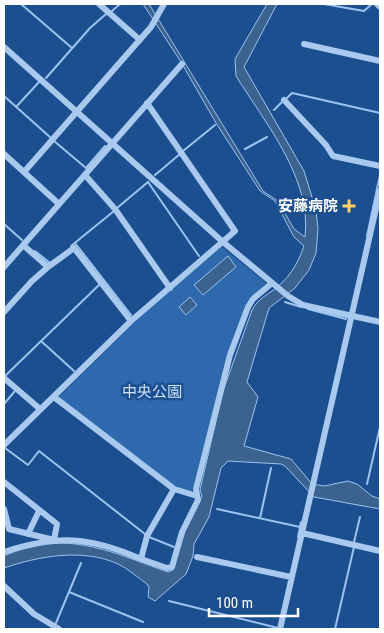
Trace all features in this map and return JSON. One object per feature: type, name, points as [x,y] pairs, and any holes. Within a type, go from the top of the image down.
[{"type":"street","points":[[99,4],[140,40]]},
{"type":"street","points":[[24,172],[140,40],[164,4]]},
{"type":"street","points":[[377,4],[380,7]]},
{"type":"street","points":[[304,44],[380,60]]},
{"type":"street","points":[[4,47],[223,242],[288,296],[303,305],[380,322]]},
{"type":"street","points":[[4,267],[182,64]]},
{"type":"street","points":[[284,100],[326,145],[333,156],[380,166]]},
{"type":"street","points":[[4,445],[131,321],[235,231],[147,103]]},
{"type":"street","points":[[4,154],[59,204]]},
{"type":"street","points":[[85,174],[115,209],[170,288]]},
{"type":"street","points":[[280,629],[350,315],[380,192]]},
{"type":"street","points":[[23,244],[48,267]]},
{"type":"street","points":[[4,312],[32,281],[74,248],[131,321]]},
{"type":"street","points":[[4,509],[7,530],[54,540],[103,544],[166,568],[172,567],[182,532],[198,500],[196,489],[230,355],[248,307],[253,299],[274,285]]},
{"type":"street","points":[[4,378],[40,409]]},
{"type":"street","points":[[54,397],[174,489],[197,496]]},
{"type":"street","points":[[4,482],[57,524],[54,540]]},
{"type":"street","points":[[140,559],[147,536],[174,489]]},
{"type":"street","points":[[28,534],[39,511]]},
{"type":"street","points":[[302,533],[380,551]]},
{"type":"street","points":[[4,552],[36,542],[54,540]]},
{"type":"street","points":[[197,557],[291,577]]},
{"type":"street","points":[[4,586],[34,614],[59,629]]},
{"type":"green space","name":"中央公園","points":[[222,247],[266,283],[251,298],[228,354],[192,492],[175,487],[58,398],[141,316]]},
{"type":"shaded area","points":[[143,4],[149,4],[263,191],[278,201],[294,229],[305,237],[305,215],[294,173],[284,152],[236,76],[235,59],[267,4],[277,4],[244,67],[304,171],[316,210],[318,229],[316,253],[309,270],[295,288],[269,308],[247,382],[258,397],[244,446],[291,459],[312,484],[324,486],[348,481],[357,484],[372,496],[380,499],[380,509],[314,497],[281,464],[228,461],[221,468],[209,517],[194,544],[193,556],[186,574],[155,601],[148,597],[149,587],[147,584],[122,566],[104,559],[76,555],[46,557],[4,568],[4,556],[33,546],[68,543],[102,549],[168,572],[173,570],[185,531],[202,496],[200,490],[223,391],[252,310],[260,299],[278,287],[288,277],[299,259],[304,246],[294,237],[275,201],[260,191]]},
{"type":"shaded area","points":[[228,256],[236,267],[203,295],[194,285]]},
{"type":"shaded area","points":[[190,297],[197,305],[186,315],[179,307]]},
{"type":"waterway","points":[[21,4],[72,48]]},
{"type":"waterway","points":[[112,11],[120,4]]},
{"type":"waterway","points":[[324,4],[364,11],[372,4]]},
{"type":"waterway","points":[[46,78],[90,28],[106,14]]},
{"type":"waterway","points":[[16,107],[39,82]]},
{"type":"waterway","points":[[286,99],[292,93],[380,113]]},
{"type":"waterway","points":[[4,96],[51,138]]},
{"type":"waterway","points":[[274,110],[283,101]]},
{"type":"waterway","points":[[183,151],[215,125]]},
{"type":"waterway","points":[[245,149],[267,137]]},
{"type":"waterway","points":[[54,141],[86,168],[105,146]]},
{"type":"waterway","points":[[155,175],[180,154]]},
{"type":"waterway","points":[[367,236],[380,175]]},
{"type":"waterway","points":[[148,182],[199,256]]},
{"type":"waterway","points":[[117,208],[148,182]]},
{"type":"waterway","points":[[71,246],[114,211]]},
{"type":"waterway","points":[[4,224],[22,240]]},
{"type":"waterway","points":[[75,243],[131,315]]},
{"type":"waterway","points":[[35,251],[50,263]]},
{"type":"waterway","points":[[5,376],[100,284]]},
{"type":"waterway","points":[[285,302],[301,307]]},
{"type":"waterway","points":[[308,309],[346,319]]},
{"type":"waterway","points":[[41,341],[74,371]]},
{"type":"waterway","points":[[4,404],[15,391]]},
{"type":"waterway","points":[[367,484],[380,427]]},
{"type":"waterway","points":[[5,448],[28,465],[39,451],[145,534]]},
{"type":"waterway","points":[[260,518],[271,468]]},
{"type":"waterway","points":[[217,509],[300,527]]},
{"type":"waterway","points":[[354,542],[360,517]]},
{"type":"waterway","points":[[298,537],[301,522]]},
{"type":"waterway","points":[[149,537],[174,547]]},
{"type":"waterway","points":[[335,629],[354,547]]},
{"type":"waterway","points":[[56,623],[81,563]]},
{"type":"waterway","points":[[69,592],[143,622]]},
{"type":"waterway","points":[[169,601],[278,628]]},
{"type":"place","name":"安藤病院","points":[[349,206]]}]
